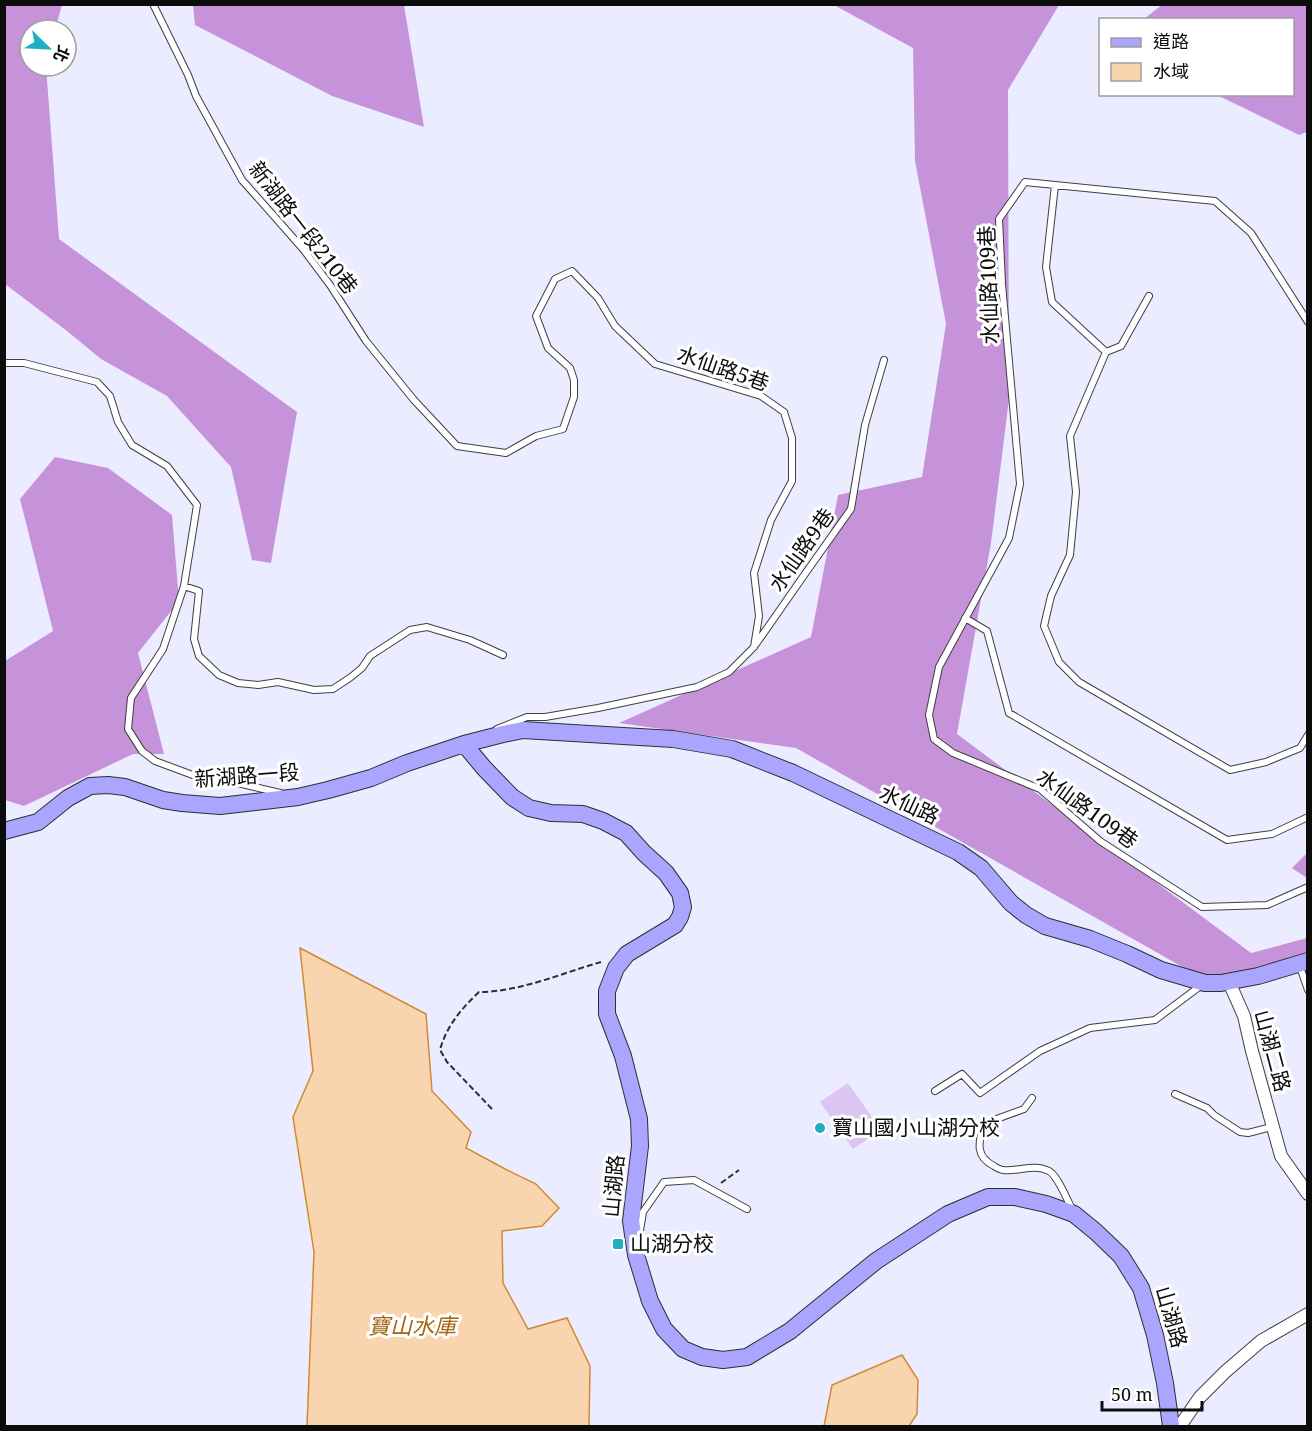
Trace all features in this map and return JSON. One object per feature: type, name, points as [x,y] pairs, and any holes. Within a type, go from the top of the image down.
[{"type":"street","name":"水仙路","points":[[464,744],[523,730],[673,739],[732,748],[793,773],[958,852],[981,868],[1011,903],[1045,926],[1090,939],[1161,970],[1205,983],[1230,982],[1303,962]]},
{"type":"street","name":"新湖路一段","points":[[4,831],[38,822],[68,798],[90,786],[125,787],[162,800],[220,806],[298,797],[328,790],[370,778],[464,744]]},
{"type":"street","name":"山湖路","points":[[464,744],[512,797],[529,808],[551,813],[583,814],[626,833],[666,873],[680,893],[683,907],[675,925],[627,954],[616,968],[607,991],[607,1014],[622,1056],[639,1119],[640,1146],[630,1221],[636,1255],[650,1301],[664,1329],[683,1349],[702,1357],[723,1360],[747,1357],[790,1330],[876,1261],[948,1214],[988,1197],[1015,1197],[1046,1204],[1074,1214],[1121,1256],[1141,1288],[1155,1335],[1171,1426]]},
{"type":"street","name":"山湖二路","points":[[1230,982],[1245,1016],[1252,1051],[1281,1156],[1308,1194]]},
{"type":"street","points":[[1179,1426],[1200,1397],[1225,1372],[1261,1341],[1308,1314]]},
{"type":"lane","name":"新湖路一段210巷","points":[[153,4],[196,96],[242,180],[303,249],[330,285],[366,341]]},
{"type":"lane","name":"水仙路109巷","points":[[1308,322],[1251,233],[1215,201],[1025,182],[999,219],[1002,284],[1020,484],[1009,538],[939,667],[928,715],[934,738],[953,753],[1040,789],[1100,841],[1202,907],[1267,905],[1308,887]]},
{"type":"lane","points":[[1055,185],[1046,267],[1052,302],[1106,352]]},
{"type":"lane","name":"水仙路5巷","points":[[366,341],[414,400],[457,446],[506,453],[536,436],[563,429],[574,397],[574,380],[570,368],[548,348],[536,316],[555,279],[572,271],[598,298],[615,326],[655,364],[761,396],[784,412],[792,438],[792,481],[771,520],[754,573],[759,616],[754,647]]},
{"type":"lane","points":[[1149,297],[1121,345],[1106,352],[1070,436],[1076,492],[1070,555],[1051,597],[1044,626],[1059,662],[1079,682],[1230,770],[1266,762],[1300,748],[1308,735]]},
{"type":"lane","name":"水仙路9巷","points":[[754,647],[851,509],[865,425],[884,360]]},
{"type":"lane","points":[[4,363],[24,363],[97,382],[110,396],[118,422],[132,445],[167,466],[197,505],[184,586],[163,649],[131,698],[128,729],[142,752],[155,761],[198,777],[298,797]]},
{"type":"lane","points":[[184,586],[199,591],[194,639],[199,656],[219,675],[238,683],[258,685],[278,682],[314,690],[333,689],[362,668],[370,656],[410,630],[427,627],[470,640],[502,655]]},
{"type":"lane","name":"水仙路109巷","points":[[965,618],[987,631],[1009,713],[1227,840],[1272,834],[1308,817]]},
{"type":"lane","points":[[464,744],[527,717],[544,717],[598,708],[697,687],[729,672],[754,647]]},
{"type":"lane","points":[[1303,962],[1308,990]]},
{"type":"lane","points":[[935,1091],[962,1074],[980,1092],[1040,1051],[1090,1028],[1155,1020],[1205,983]]},
{"type":"lane","points":[[1175,1094],[1207,1108],[1240,1132],[1248,1133],[1273,1126]]},
{"type":"lane","points":[[1032,1098],[1024,1109],[982,1126],[979,1138],[980,1152],[985,1161],[1002,1170],[1039,1168],[1051,1172],[1057,1179],[1074,1214]]},
{"type":"lane","points":[[636,1255],[643,1212],[664,1182],[694,1180],[747,1209]]},
{"type":"path","points":[[492,1109],[447,1062],[441,1050],[443,1040],[455,1017],[479,993],[513,988],[604,961]]},
{"type":"path","points":[[711,1190],[739,1170]]},
{"type":"shaded area","points":[[1163,4],[1307,5],[1307,132],[1299,135],[1219,96],[1294,96],[1294,18],[1145,18]]},
{"type":"shaded area","points":[[4,5],[62,5],[58,18],[18,18],[18,78],[47,78],[59,239],[297,412],[271,563],[252,560],[231,467],[167,396],[101,359],[5,284]]},
{"type":"shaded area","points":[[193,5],[404,5],[424,127],[332,96],[195,25]]},
{"type":"shaded area","points":[[834,5],[1059,5],[1008,90],[1009,399],[991,543],[957,734],[1251,953],[1307,938],[1307,962],[1209,982],[796,748],[619,723],[811,637],[838,495],[922,477],[946,324],[915,161],[913,48]]},
{"type":"shaded area","points":[[55,457],[108,468],[172,515],[179,601],[138,653],[164,754],[133,754],[24,806],[5,800],[5,661],[53,631],[20,499]]},
{"type":"shaded area","points":[[1307,853],[1307,878],[1292,868]]},
{"type":"shaded area","points":[[848,1083],[881,1130],[853,1149],[820,1102]]},
{"type":"water","name":"寶山水庫","points":[[300,948],[426,1014],[432,1091],[471,1132],[466,1148],[536,1184],[559,1208],[542,1226],[502,1231],[503,1283],[528,1329],[567,1318],[590,1366],[589,1426],[307,1426],[314,1252],[293,1117],[313,1071]]},
{"type":"water","points":[[902,1355],[918,1380],[917,1414],[909,1426],[824,1426],[832,1385]]},
{"type":"place","name":"寶山國小山湖分校","points":[[820,1128]]},
{"type":"place","name":"山湖分校","points":[[618,1244]]}]
